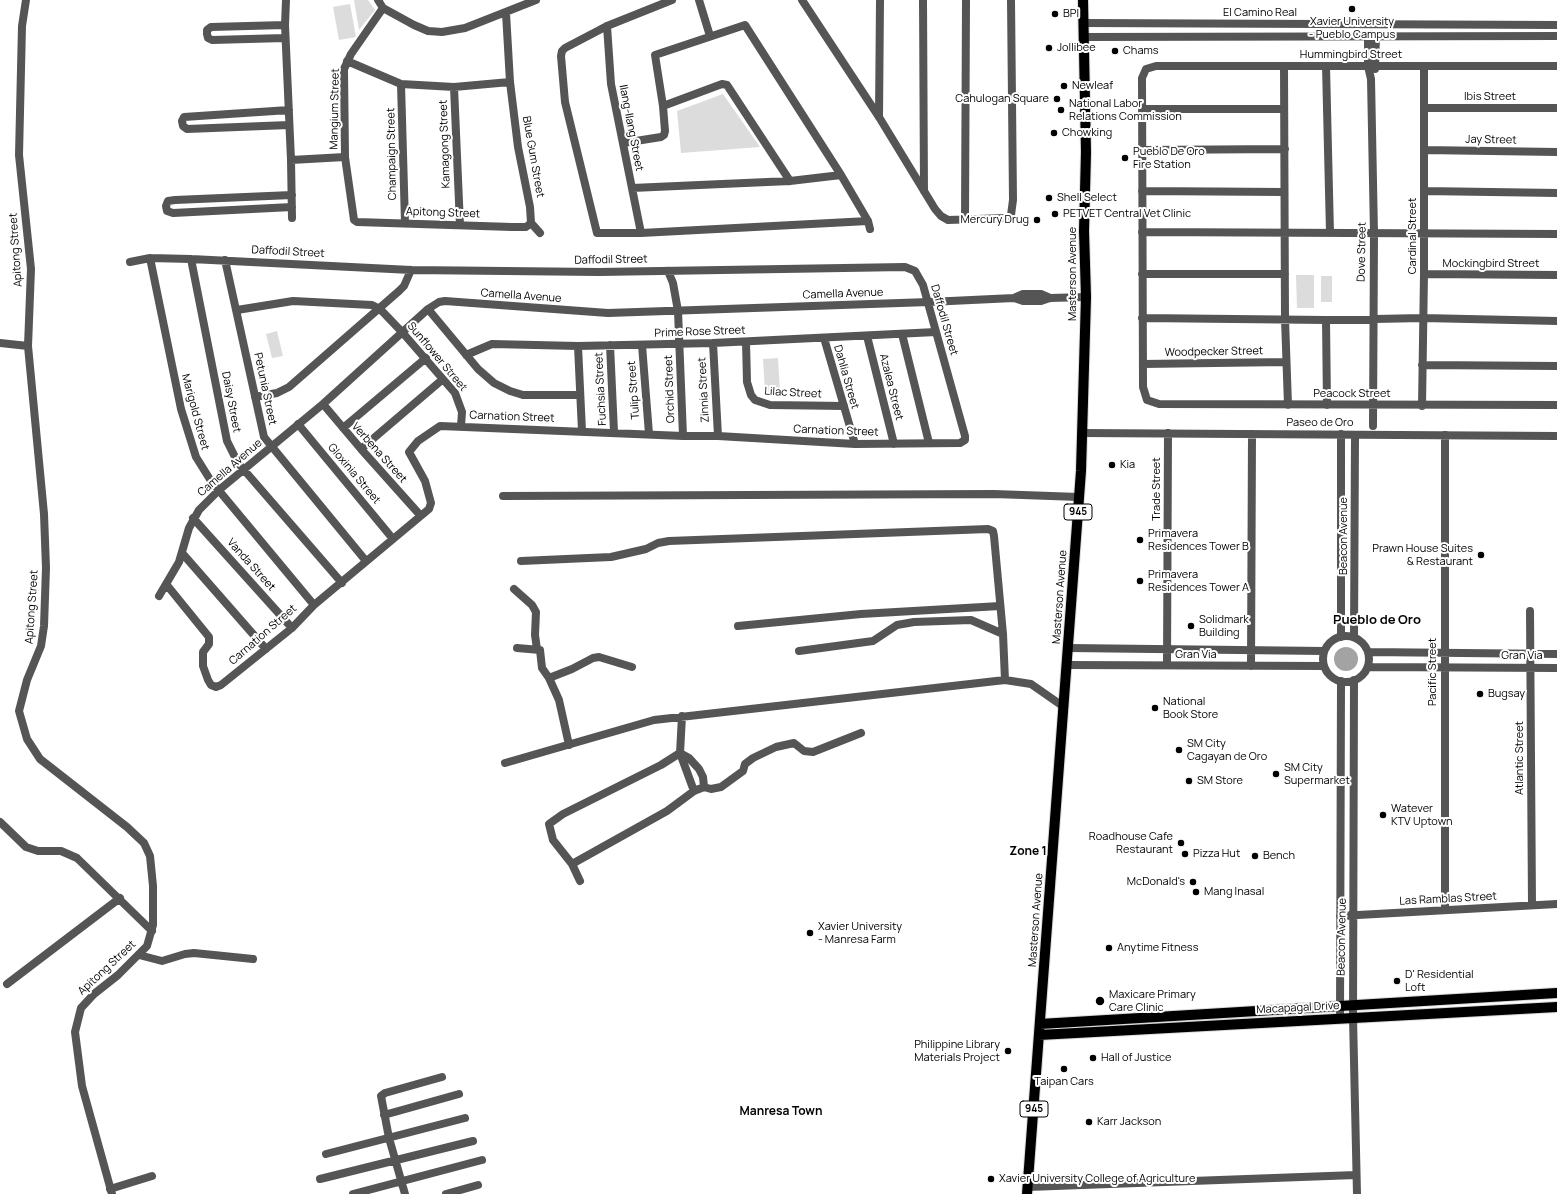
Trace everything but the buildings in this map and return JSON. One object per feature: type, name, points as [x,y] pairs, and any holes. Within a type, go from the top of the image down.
[{"type":"main road","name":"Masterson Avenue","points":[[1028,1190],[1079,497],[1082,433],[1086,297],[1084,231],[1086,152],[1083,0]]},
{"type":"main road","name":"Macapagal Drive","points":[[1040,1024],[1557,993]]},
{"type":"main road","name":"Macapagal Drive","points":[[1039,1035],[1557,1007]]},
{"type":"street","name":"Apitong Street","points":[[26,0],[22,26],[19,155],[31,269],[28,346],[43,506],[46,568],[41,646],[27,680],[19,711],[27,739],[40,759],[144,843],[150,856],[152,868],[154,908],[152,932],[147,946],[139,955],[85,1003],[81,1008],[76,1032],[82,1086],[111,1192]]},
{"type":"street","points":[[286,0],[285,38],[291,160],[292,218]]},
{"type":"street","points":[[378,0],[383,8],[414,25],[433,32],[464,28],[506,13],[536,0]]},
{"type":"street","points":[[623,143],[661,137],[664,135],[663,106],[655,55],[742,25],[747,26],[841,175],[869,225],[641,233],[597,233],[566,102],[561,56],[562,51],[607,26],[672,0]]},
{"type":"street","points":[[699,0],[710,36]]},
{"type":"street","points":[[802,0],[879,118],[924,192],[941,216],[948,220],[1009,218],[1010,215],[1013,200],[1011,0]]},
{"type":"street","points":[[879,118],[880,0]]},
{"type":"street","points":[[923,0],[924,192]]},
{"type":"street","points":[[965,220],[966,0]]},
{"type":"street","name":"Mangium Street","points":[[354,220],[346,157],[344,70],[347,60],[383,8]]},
{"type":"street","name":"Blue Gum Street","points":[[506,13],[510,82],[518,147],[530,207],[531,223]]},
{"type":"street","name":"El Camino Real","points":[[1083,23],[1557,25]]},
{"type":"street","points":[[285,24],[211,27],[207,30],[208,38],[212,40],[285,38]]},
{"type":"street","points":[[1506,25],[1506,36]]},
{"type":"street","name":"Ilang-Ilang Street","points":[[607,26],[611,84],[641,233]]},
{"type":"street","name":"Dove Street","points":[[1371,79],[1377,66],[1372,36]]},
{"type":"street","name":"Dove Street","points":[[1372,36],[1368,66],[1371,79],[1374,233],[1372,319],[1373,426]]},
{"type":"street","points":[[1083,37],[1557,36]]},
{"type":"street","points":[[347,60],[401,84],[454,87],[510,82]]},
{"type":"street","name":"Hummingbird Street","points":[[1142,109],[1142,78],[1146,70],[1156,66],[1557,66]]},
{"type":"street","points":[[1284,66],[1285,319],[1288,405]]},
{"type":"street","points":[[1326,66],[1330,233]]},
{"type":"street","name":"Cardinal Street","points":[[1422,406],[1424,274],[1424,66]]},
{"type":"street","name":"Champaign Street","points":[[401,84],[405,222]]},
{"type":"street","points":[[663,106],[722,84],[727,85],[790,181]]},
{"type":"street","name":"Kamagong Street","points":[[454,87],[460,225]]},
{"type":"street","name":"Ibis Street","points":[[1424,108],[1557,108]]},
{"type":"street","points":[[1143,364],[1142,109],[1284,109]]},
{"type":"street","points":[[289,110],[184,117],[182,121],[183,126],[187,129],[289,125]]},
{"type":"street","points":[[1142,150],[1285,149]]},
{"type":"street","name":"Jay Street","points":[[1424,150],[1557,152]]},
{"type":"street","points":[[291,160],[346,157]]},
{"type":"street","points":[[632,188],[790,181],[841,175]]},
{"type":"street","points":[[1142,191],[1284,192]]},
{"type":"street","points":[[1424,191],[1557,193]]},
{"type":"street","points":[[292,195],[175,200],[168,201],[166,206],[167,211],[173,213],[292,207]]},
{"type":"street","name":"Apitong Street","points":[[354,220],[357,222],[405,222],[512,227],[526,226],[531,223]]},
{"type":"street","points":[[531,223],[540,233]]},
{"type":"street","points":[[1142,232],[1557,234]]},
{"type":"street","name":"Daffodil Street","points":[[130,262],[150,258],[225,260],[411,270],[599,272],[896,266],[915,271],[929,302],[965,440]]},
{"type":"street","name":"Marigold Street","points":[[150,258],[171,362],[190,442],[203,470],[314,605]]},
{"type":"street","name":"Daisy Street","points":[[191,259],[228,441],[234,455],[244,469],[342,583]]},
{"type":"street","name":"Petunia Street","points":[[225,260],[237,310],[262,432],[271,446],[366,561]]},
{"type":"street","points":[[255,397],[277,393],[289,387],[380,309],[404,286],[411,270]]},
{"type":"street","name":"Orchid Street","points":[[668,271],[673,283],[678,311],[683,436]]},
{"type":"street","points":[[1142,274],[1285,274]]},
{"type":"street","name":"Mockingbird Street","points":[[1424,274],[1557,275]]},
{"type":"street","name":"Camella Avenue","points":[[159,596],[182,553],[193,518],[219,490],[323,404],[428,309],[439,302],[445,301],[608,313],[929,302],[1014,298],[1023,294],[1041,294],[1050,298],[1086,297]]},
{"type":"street","points":[[237,310],[278,303],[310,301],[366,304],[380,309]]},
{"type":"street","name":"Sunflower Street","points":[[380,309],[426,358],[459,400],[462,412],[462,426]]},
{"type":"street","points":[[428,309],[486,378],[510,391],[523,395],[579,395]]},
{"type":"street","points":[[1142,318],[1326,320],[1423,318],[1557,320]]},
{"type":"street","points":[[1326,320],[1327,405]]},
{"type":"street","name":"Prime Rose Street","points":[[466,355],[492,344],[578,346],[713,344],[936,332]]},
{"type":"street","points":[[902,334],[929,443]]},
{"type":"street","name":"Azalea Street","points":[[866,336],[894,444]]},
{"type":"street","name":"Dahlia Street","points":[[824,338],[854,444]]},
{"type":"street","name":"Lilac Street","points":[[746,342],[747,382],[751,396],[755,400],[770,405],[844,406]]},
{"type":"street","points":[[0,343],[28,346]]},
{"type":"street","name":"Zinnia Street","points":[[713,344],[718,436]]},
{"type":"street","name":"Fuchsia Street","points":[[610,345],[614,432]]},
{"type":"street","name":"Tulip Street","points":[[642,345],[649,434]]},
{"type":"street","points":[[578,346],[579,395],[582,431]]},
{"type":"street","points":[[343,428],[426,358]]},
{"type":"street","name":"Woodpecker Street","points":[[1143,364],[1286,362]]},
{"type":"street","name":"Peacock Street","points":[[1143,364],[1143,387],[1147,400],[1159,404],[1372,406],[1557,405]]},
{"type":"street","points":[[1422,365],[1557,366]]},
{"type":"street","points":[[361,450],[443,379]]},
{"type":"street","name":"Verbena Street","points":[[323,404],[361,450],[420,515]]},
{"type":"street","name":"Gloxinia Street","points":[[298,424],[393,539]]},
{"type":"street","name":"Carnation Street","points":[[166,584],[209,637],[209,644],[203,652],[203,666],[211,685],[216,687],[292,628],[314,605],[342,583],[428,509],[430,501],[425,480],[409,454],[409,450],[425,436],[440,426],[683,436],[718,436],[854,444],[960,443],[965,440]]},
{"type":"street","name":"Paseo de Oro","points":[[1082,433],[1557,436]]},
{"type":"street","name":"Trade Street","points":[[1167,666],[1168,434]]},
{"type":"street","points":[[1251,666],[1252,434]]},
{"type":"street","name":"Beacon Avenue","points":[[1341,434],[1341,636]]},
{"type":"street","name":"Beacon Avenue","points":[[1354,637],[1355,434]]},
{"type":"street","name":"Pacific Street","points":[[1445,435],[1445,909]]},
{"type":"street","points":[[503,496],[994,494],[1079,497]]},
{"type":"street","name":"Vanda Street","points":[[193,518],[292,628]]},
{"type":"street","points":[[521,561],[611,557],[646,549],[663,541],[988,529],[993,531],[994,536],[1003,634],[1005,680]]},
{"type":"street","points":[[182,553],[266,649]]},
{"type":"street","points":[[514,589],[532,605],[536,612],[535,635],[537,649],[541,652],[542,668],[549,678],[559,700],[569,745]]},
{"type":"street","points":[[738,626],[861,614],[1000,606]]},
{"type":"street","name":"Atlantic Street","points":[[1530,611],[1532,905]]},
{"type":"street","points":[[799,651],[873,641],[897,625],[914,622],[971,620],[1003,634]]},
{"type":"street","points":[[1341,636],[1354,637],[1363,643],[1368,652],[1368,667],[1362,675],[1354,680],[1341,681],[1331,676],[1324,666],[1324,651],[1331,642],[1341,636]]},
{"type":"street","points":[[517,648],[537,649]]},
{"type":"street","name":"Gran Via","points":[[1068,648],[1324,651]]},
{"type":"street","name":"Gran Via","points":[[1368,652],[1557,654]]},
{"type":"street","points":[[549,678],[572,669],[593,658],[600,657],[632,667]]},
{"type":"street","name":"Gran Via","points":[[1067,665],[1324,666]]},
{"type":"street","name":"Gran Via","points":[[1368,667],[1557,668]]},
{"type":"street","points":[[505,763],[654,720],[1005,680],[1031,684],[1064,707]]},
{"type":"street","name":"Beacon Avenue","points":[[1354,680],[1353,1017],[1356,1194]]},
{"type":"street","name":"Beacon Avenue","points":[[1340,1018],[1341,681]]},
{"type":"street","points":[[682,716],[680,753],[694,791]]},
{"type":"street","points":[[572,864],[667,810],[694,791],[704,787],[712,789],[721,787],[743,771],[745,764],[776,747],[794,743],[804,751],[812,752],[861,733]]},
{"type":"street","points":[[680,753],[689,758],[699,769],[703,777],[704,787]]},
{"type":"street","points":[[580,881],[572,864],[553,840],[549,828],[551,822],[563,814],[661,765],[680,753]]},
{"type":"street","points":[[0,822],[26,847],[38,850],[61,851],[73,855],[120,898],[152,932]]},
{"type":"street","points":[[7,984],[120,898]]},
{"type":"street","name":"Las Ramblas Street","points":[[1340,916],[1557,904]]},
{"type":"street","points":[[139,955],[162,961],[185,954],[194,953],[253,959]]},
{"type":"street","points":[[405,1194],[389,1138],[381,1096],[385,1093],[442,1077]]},
{"type":"street","points":[[384,1115],[459,1094]]},
{"type":"street","points":[[326,1154],[465,1118]]},
{"type":"street","points":[[320,1179],[473,1141]]},
{"type":"street","points":[[353,1194],[482,1160]]},
{"type":"street","points":[[1028,1190],[1356,1175]]},
{"type":"street","points":[[111,1192],[152,1176]]},
{"type":"street","points":[[446,1194],[478,1185]]},
{"type":"shaded area","points":[[354,0],[368,0],[375,10],[359,30]]},
{"type":"shaded area","points":[[350,4],[356,37],[339,40],[333,7]]},
{"type":"shaded area","points":[[723,94],[760,147],[681,153],[677,111]]},
{"type":"shaded area","points":[[1296,275],[1314,275],[1314,308],[1297,308]]},
{"type":"shaded area","points":[[1321,276],[1332,276],[1332,302],[1321,302]]},
{"type":"shaded area","points":[[277,331],[283,356],[272,358],[266,334]]},
{"type":"shaded area","points":[[778,358],[780,391],[765,392],[763,359]]},
{"type":"shaded area","points":[[1346,647],[1355,650],[1358,659],[1355,668],[1346,671],[1337,668],[1334,659],[1337,650]]},
{"type":"place","name":"Xavier University - Pueblo Campus","points":[[1352,9]]},
{"type":"place","name":"BPI","points":[[1055,14]]},
{"type":"place","name":"Jollibee","points":[[1049,48]]},
{"type":"place","name":"Chams","points":[[1115,51]]},
{"type":"place","name":"Newleaf","points":[[1064,86]]},
{"type":"place","name":"Cahulogan Square","points":[[1057,99]]},
{"type":"place","name":"National Labor Relations Commission","points":[[1061,110]]},
{"type":"place","name":"Chowking","points":[[1054,133]]},
{"type":"place","name":"Pueblo De Oro Fire Station","points":[[1125,158]]},
{"type":"place","name":"Shell Select","points":[[1049,198]]},
{"type":"place","name":"PETVET Central Vet Clinic","points":[[1055,214]]},
{"type":"place","name":"Mercury Drug","points":[[1037,220]]},
{"type":"place","name":"Kia","points":[[1112,465]]},
{"type":"place","name":"Primavera Residences Tower B","points":[[1140,540]]},
{"type":"place","name":"Prawn House Suites & Restaurant","points":[[1481,555]]},
{"type":"place","name":"Primavera Residences Tower A","points":[[1140,581]]},
{"type":"place","name":"Solidmark Building","points":[[1191,626]]},
{"type":"place","name":"Bugsay","points":[[1480,694]]},
{"type":"place","name":"National Book Store","points":[[1155,708]]},
{"type":"place","name":"SM City Cagayan de Oro","points":[[1179,750]]},
{"type":"place","name":"SM City Supermarket","points":[[1276,774]]},
{"type":"place","name":"SM Store","points":[[1189,781]]},
{"type":"place","name":"Watever KTV Uptown","points":[[1383,815]]},
{"type":"place","name":"Roadhouse Cafe Restaurant","points":[[1181,843]]},
{"type":"place","name":"Pizza Hut","points":[[1185,854]]},
{"type":"place","name":"Bench","points":[[1255,856]]},
{"type":"place","name":"McDonald's","points":[[1193,882]]},
{"type":"place","name":"Mang Inasal","points":[[1196,892]]},
{"type":"place","name":"Xavier University - Manresa Farm","points":[[810,933]]},
{"type":"place","name":"Anytime Fitness","points":[[1109,948]]},
{"type":"place","name":"D' Residential Loft","points":[[1397,981]]},
{"type":"place","name":"Maxicare Primary Care Clinic","points":[[1100,1001]]},
{"type":"place","name":"Philippine Library Materials Project","points":[[1008,1051]]},
{"type":"place","name":"Hall of Justice","points":[[1093,1058]]},
{"type":"place","name":"Taipan Cars","points":[[1064,1069]]},
{"type":"place","name":"Karr Jackson","points":[[1089,1122]]},
{"type":"place","name":"Xavier University College of Agriculture","points":[[991,1179]]},
{"type":"district","name":"Pueblo de Oro","points":[[1377,620]]},
{"type":"district","name":"Zone 1","points":[[1028,852]]},
{"type":"district","name":"Manresa Town","points":[[781,1112]]}]
